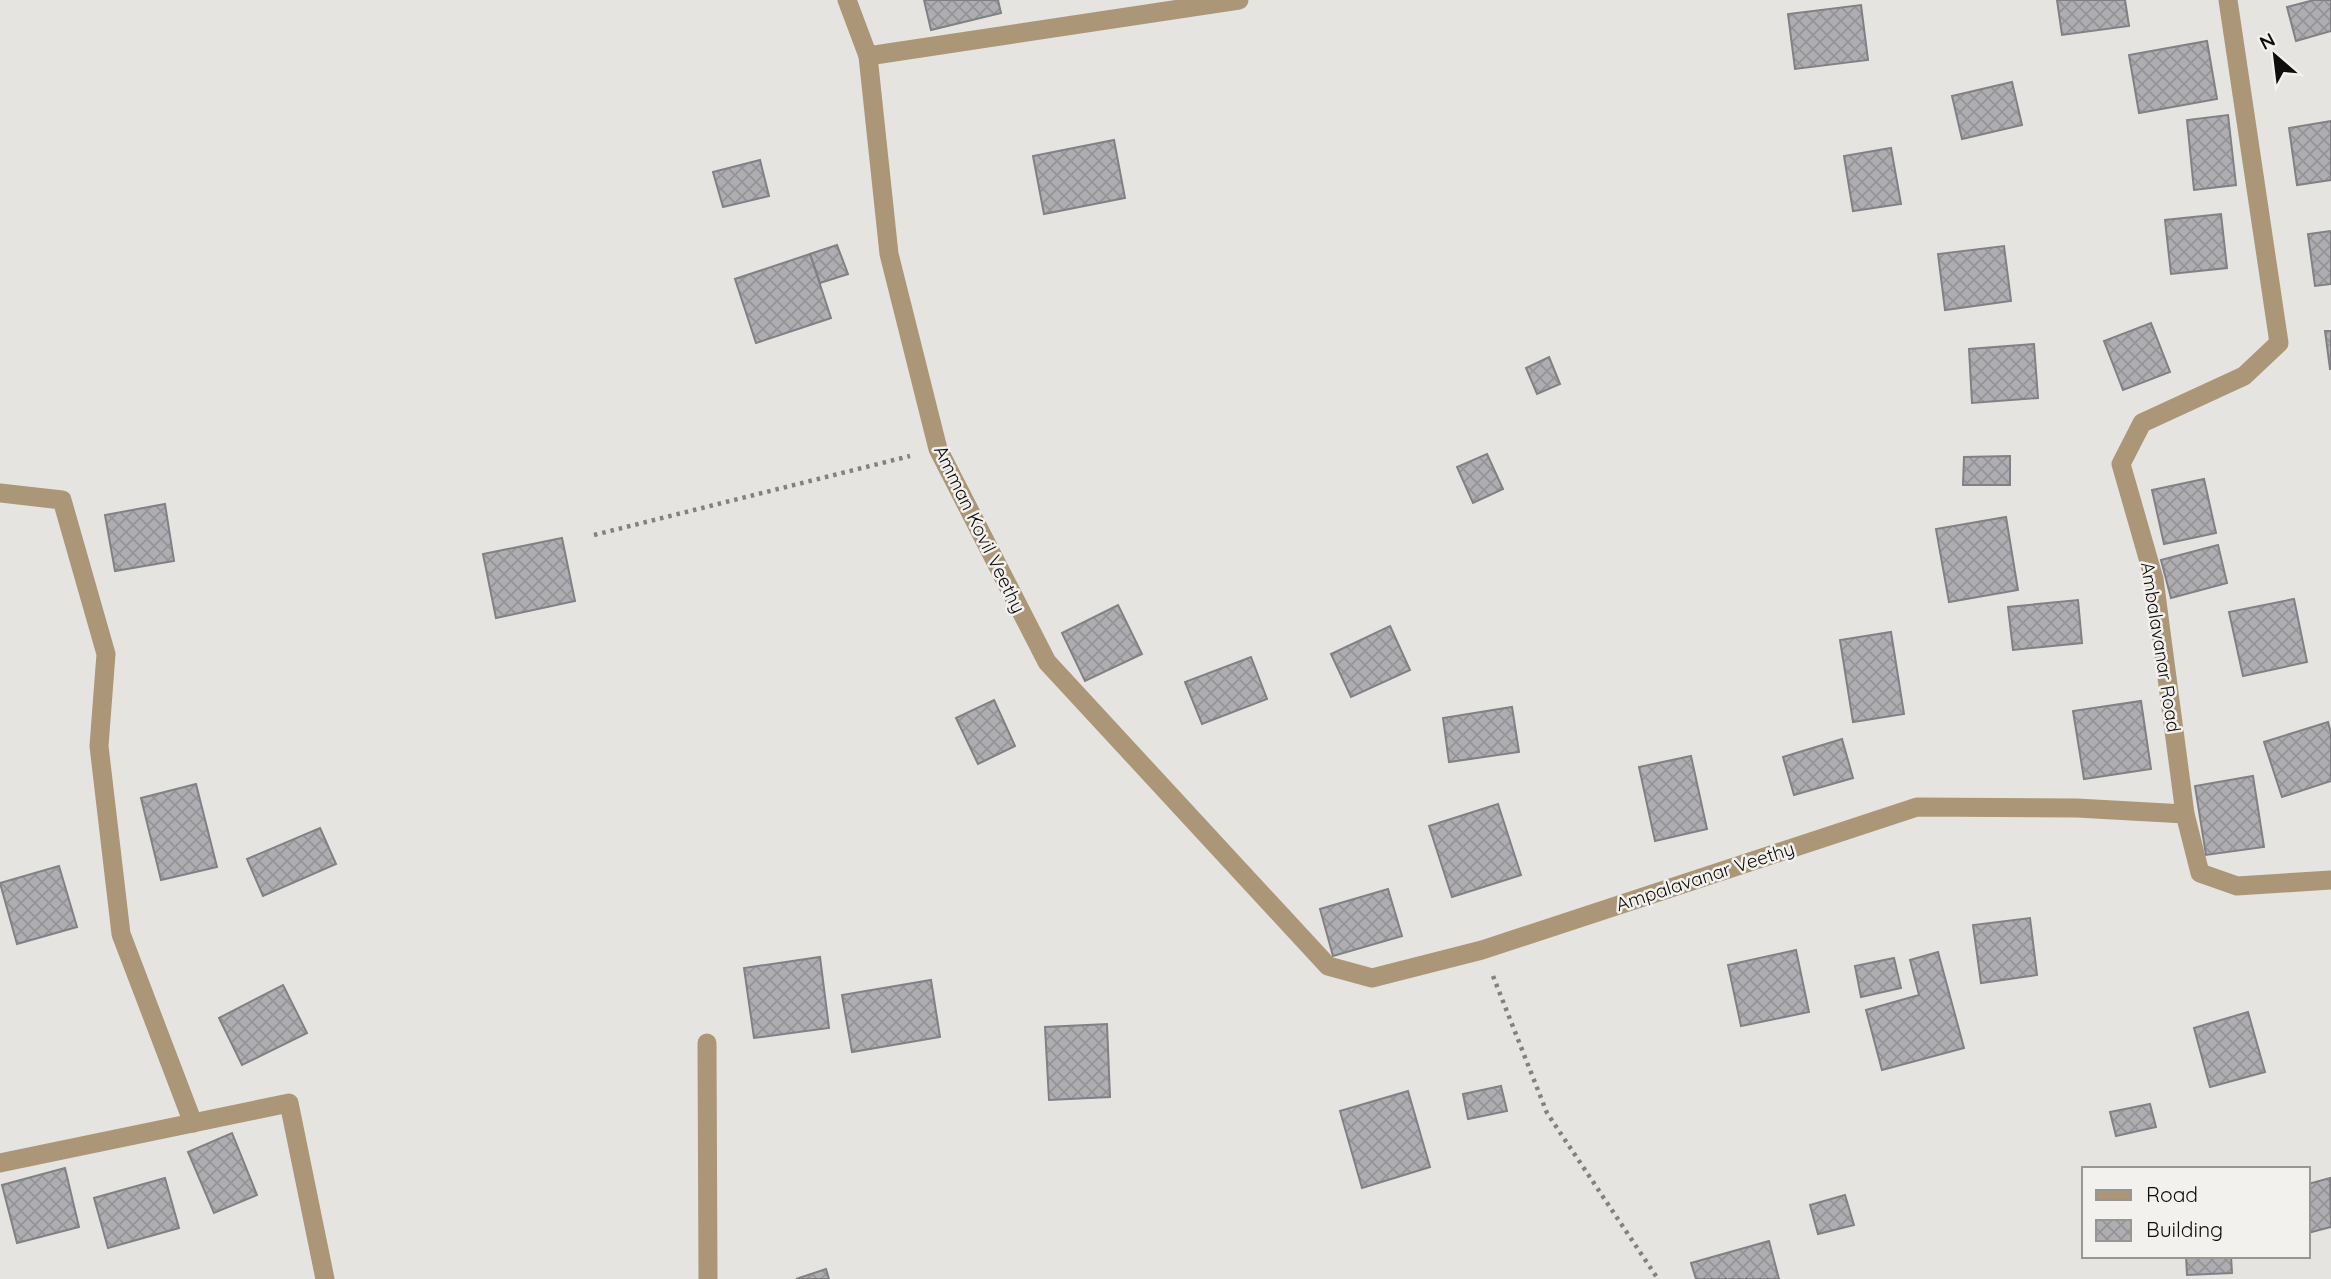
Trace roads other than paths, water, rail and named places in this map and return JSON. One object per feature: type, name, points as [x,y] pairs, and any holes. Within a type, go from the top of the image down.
[{"type":"street","name":"Amman Kovil Veethy","points":[[847,0],[868,56],[889,254],[938,449],[1047,662],[1262,895]]},
{"type":"street","points":[[868,56],[1239,0]]},
{"type":"street","name":"Ambalavanar Road","points":[[2228,0],[2278,343],[2244,376],[2141,423],[2121,464],[2154,579],[2185,814],[2200,873],[2237,886],[2331,880]]},
{"type":"street","points":[[0,493],[62,500],[106,654],[99,746],[121,934],[193,1123]]},
{"type":"street","name":"Ampalavanar Veethy","points":[[1262,895],[1328,965],[1372,978],[1482,950],[1917,807],[2077,808],[2185,814]]},
{"type":"street","points":[[707,1043],[708,1279]]},
{"type":"street","points":[[0,1163],[289,1104],[325,1279]]}]
